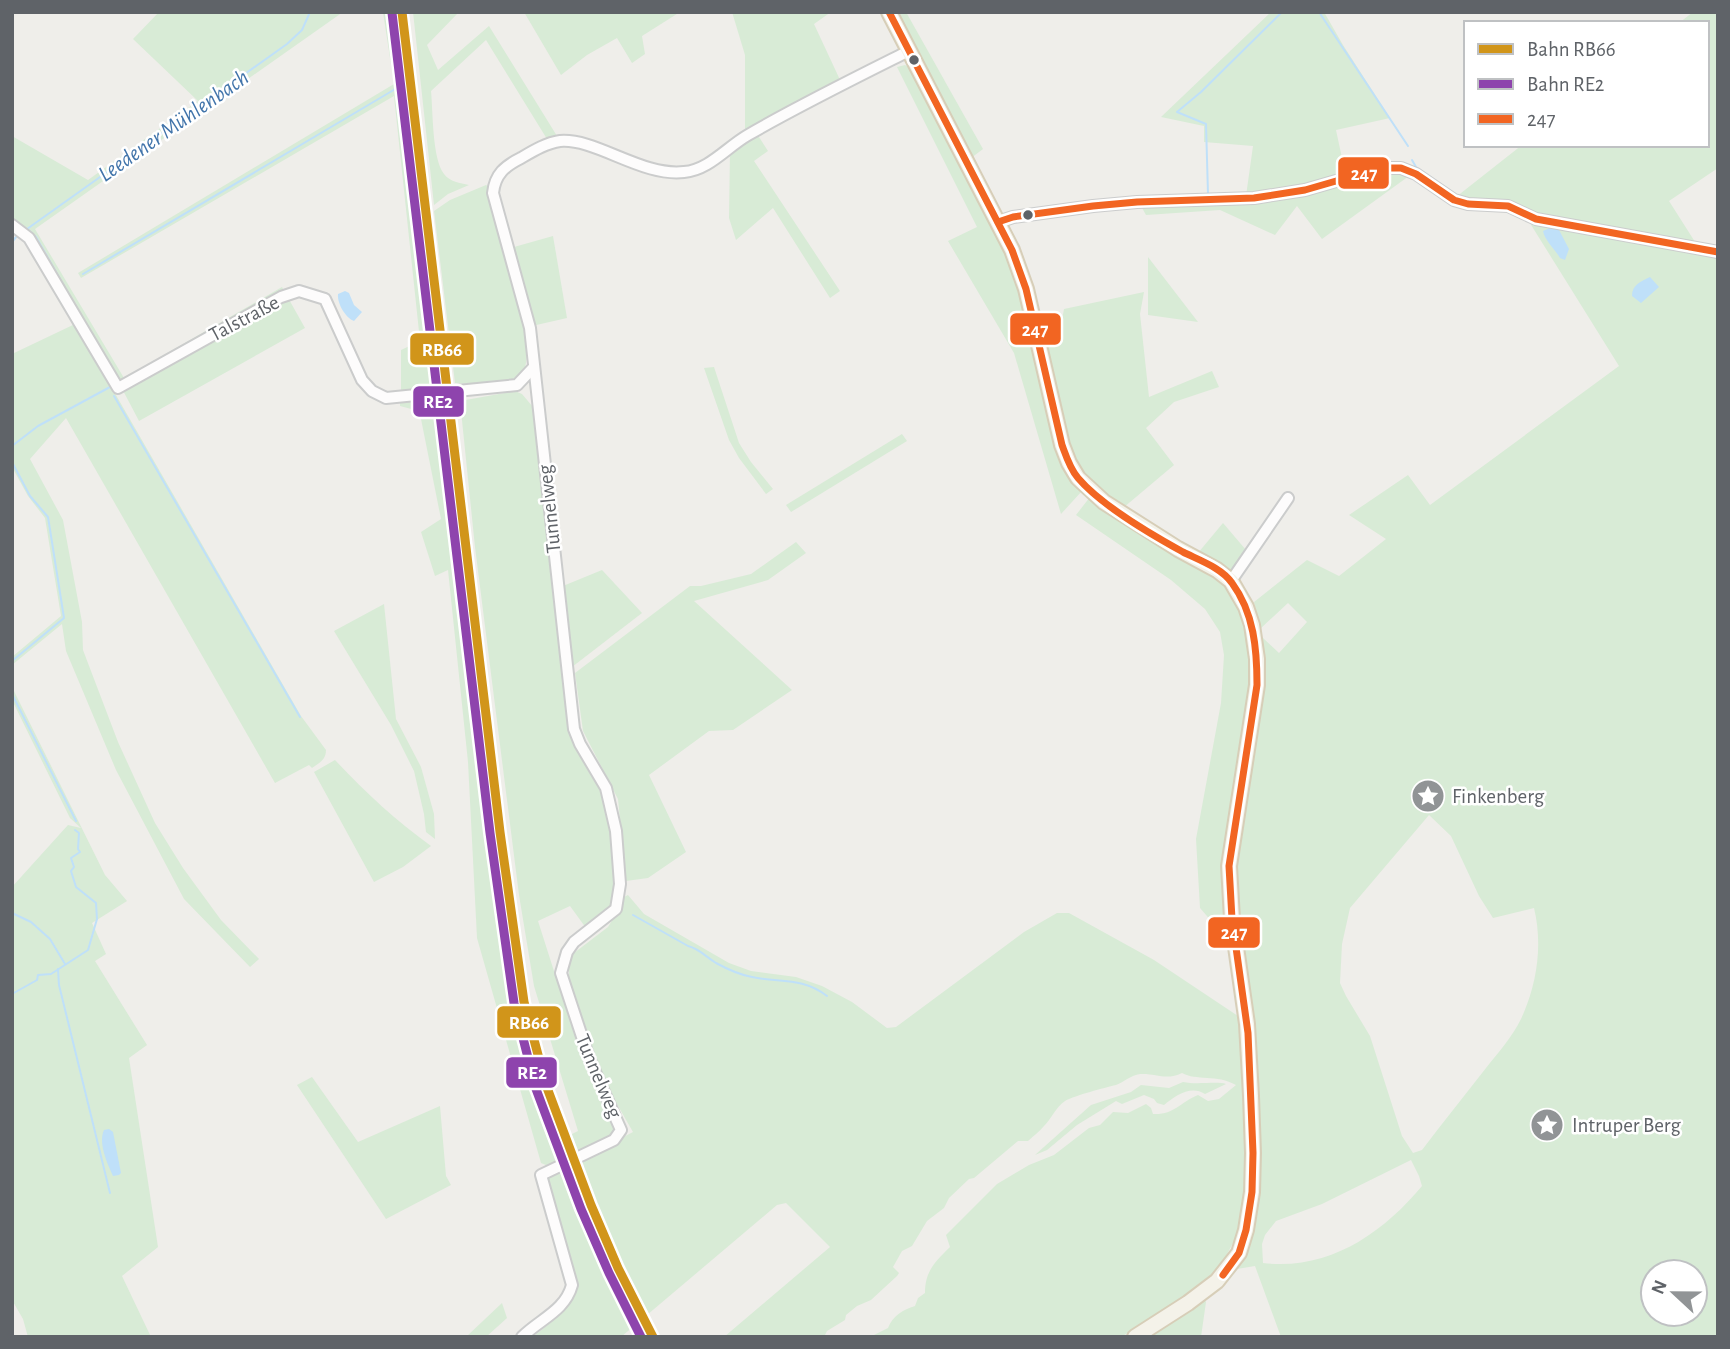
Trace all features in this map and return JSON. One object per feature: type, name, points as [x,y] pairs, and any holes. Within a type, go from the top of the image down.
[{"type":"main road","points":[[889,12],[998,222],[1019,268],[1062,445],[1078,478],[1104,502],[1231,581],[1246,607],[1252,625],[1257,659],[1254,714],[1229,866],[1232,919],[1248,1033],[1254,1153],[1246,1230],[1239,1252],[1212,1286],[1135,1337]]},
{"type":"street","points":[[537,401],[530,328],[494,193],[495,181],[510,163],[548,144],[570,141],[658,170],[683,173],[699,169],[746,136],[909,51]]},
{"type":"street","points":[[998,222],[1013,217],[1093,206],[1254,198],[1305,190],[1373,170],[1401,168],[1416,174],[1454,200],[1468,204],[1508,206],[1536,219],[1718,252]]},
{"type":"street","name":"Talstraße","points":[[12,225],[29,238],[118,388],[281,297],[299,291],[325,299],[362,380],[372,391],[386,398],[517,384]]},
{"type":"street","points":[[533,368],[517,384],[537,401]]},
{"type":"street","name":"Tunnelweg","points":[[522,1337],[560,1307],[572,1285],[541,1175],[614,1140],[621,1130],[590,1058],[561,973],[567,952],[574,942],[616,909],[620,884],[616,831],[610,799],[574,729],[537,401]]},
{"type":"street","points":[[1231,581],[1288,498]]},
{"type":"green space","points":[[159,12],[343,12],[35,229],[124,378],[282,287],[305,328],[139,421],[118,381],[12,220],[12,136],[88,180],[198,101],[133,39]]},
{"type":"green space","points":[[383,12],[393,12],[438,382],[424,390],[401,393],[401,350],[420,341],[394,96],[81,278],[78,273],[394,84]]},
{"type":"green space","points":[[413,12],[459,12],[427,45],[438,70],[489,26],[557,136],[547,139],[486,40],[431,91],[435,146],[440,167],[449,179],[469,185],[448,194],[434,205]]},
{"type":"green space","points":[[524,12],[680,12],[642,36],[645,54],[632,63],[617,38],[587,55],[561,75]]},
{"type":"green space","points":[[732,12],[831,12],[814,24],[841,82],[745,129],[745,55]]},
{"type":"green space","points":[[894,12],[906,12],[983,149],[971,158]]},
{"type":"green space","points":[[1271,12],[1324,12],[1390,118],[1336,130],[1345,172],[1303,186],[1246,196],[1253,146],[1204,142],[1204,126],[1161,117]]},
{"type":"green space","points":[[1693,12],[1718,12],[1718,168],[1669,201],[1697,245],[1456,197],[1519,147],[1709,147],[1709,21],[1682,21]]},
{"type":"green space","points":[[905,65],[913,70],[1008,257],[1022,298],[1065,466],[1072,482],[1082,491],[1061,514],[1014,353],[948,241],[977,227],[897,67]]},
{"type":"green space","points":[[757,134],[768,151],[754,161],[840,291],[830,298],[773,208],[736,240],[729,218],[730,151]]},
{"type":"green space","points":[[1400,172],[1409,176],[1322,239],[1297,206],[1275,235],[1220,210],[1146,215],[1141,206],[1251,202],[1381,173]]},
{"type":"green space","points":[[486,185],[489,187],[515,283],[526,338],[526,359],[523,371],[509,381],[491,384],[455,383],[434,211],[450,200]]},
{"type":"green space","points":[[1528,220],[1718,255],[1718,1337],[1281,1337],[1255,1266],[1237,1269],[1246,1253],[1259,1191],[1232,945],[1200,908],[1196,839],[1221,703],[1224,655],[1220,632],[1205,609],[1171,580],[1076,515],[1090,497],[1212,573],[1238,604],[1250,644],[1263,638],[1279,653],[1307,622],[1288,603],[1260,629],[1254,602],[1307,560],[1339,576],[1386,539],[1349,515],[1408,475],[1430,505],[1619,366]],"holes":[[[1429,815],[1451,836],[1479,896],[1493,918],[1534,908],[1538,936],[1537,965],[1527,1006],[1513,1032],[1422,1150],[1413,1153],[1402,1136],[1370,1036],[1340,983],[1342,944],[1350,908]],[[1411,1160],[1422,1186],[1371,1234],[1352,1246],[1310,1261],[1263,1263],[1262,1244],[1265,1235],[1276,1221],[1322,1204]]]},
{"type":"green space","points":[[553,236],[567,318],[532,326],[514,247]]},
{"type":"green space","points":[[1148,257],[1198,322],[1148,315]]},
{"type":"green space","points":[[1144,292],[1140,314],[1149,397],[1212,371],[1219,387],[1174,402],[1146,428],[1174,465],[1123,508],[1092,486],[1071,455],[1051,388],[1039,326],[1062,320],[1064,309]]},
{"type":"green space","points":[[75,324],[301,716],[326,750],[320,763],[312,768],[309,765],[275,783],[66,418],[30,459],[63,520],[82,622],[83,650],[118,742],[155,823],[183,868],[221,920],[259,959],[250,967],[184,899],[116,770],[66,651],[62,624],[12,665],[12,657],[61,616],[45,518],[28,496],[12,467],[12,354]]},
{"type":"green space","points":[[714,367],[739,443],[773,489],[766,494],[729,440],[704,368]]},
{"type":"green space","points":[[515,391],[522,394],[533,407],[569,715],[609,812],[616,890],[606,916],[586,928],[570,906],[538,921],[568,1015],[614,1127],[611,1136],[553,1168],[541,1163],[477,938],[468,762],[448,570],[435,576],[421,532],[441,519],[421,419],[415,410],[400,406],[400,401],[440,399],[491,834],[507,947],[516,1004],[535,1083],[557,1144],[571,1138],[570,1135],[578,1131],[534,986],[519,895],[475,547],[460,401]]},
{"type":"green space","points":[[902,434],[907,441],[791,512],[786,505]]},
{"type":"green space","points":[[1223,523],[1246,550],[1229,572],[1198,553]]},
{"type":"green space","points":[[796,542],[806,553],[768,580],[694,601],[792,690],[733,730],[709,731],[649,775],[686,852],[648,878],[626,881],[618,799],[583,731],[575,673],[690,586],[701,586],[751,574]]},
{"type":"green space","points":[[602,570],[642,613],[572,667],[563,586]]},
{"type":"green space","points":[[384,604],[396,719],[421,767],[434,814],[435,839],[426,832],[414,771],[391,725],[334,631]]},
{"type":"green space","points":[[12,687],[105,875],[127,901],[92,923],[106,954],[95,961],[147,1045],[129,1058],[158,1247],[122,1276],[151,1337],[28,1337],[23,1319],[12,1300],[12,887],[68,825],[81,828],[70,818],[12,700]]},
{"type":"green space","points":[[335,760],[381,805],[431,846],[403,867],[374,882],[314,772]]},
{"type":"green space","points":[[628,895],[644,914],[729,963],[751,971],[796,977],[822,986],[852,1002],[887,1028],[896,1027],[1024,932],[1057,913],[1069,913],[1154,960],[1241,1018],[1247,1157],[1245,1204],[1239,1232],[1219,1269],[1160,1314],[1121,1337],[870,1337],[888,1328],[899,1314],[915,1306],[918,1298],[925,1293],[932,1267],[950,1247],[946,1235],[997,1184],[1029,1165],[1054,1155],[1089,1128],[1100,1125],[1113,1112],[1128,1113],[1146,1104],[1153,1114],[1166,1113],[1198,1095],[1208,1101],[1219,1099],[1236,1085],[1182,1073],[1166,1077],[1140,1074],[1116,1085],[1065,1101],[1028,1141],[1018,1141],[974,1178],[969,1179],[949,1198],[944,1208],[927,1221],[912,1246],[902,1251],[893,1267],[899,1273],[897,1276],[871,1300],[846,1315],[845,1320],[827,1331],[824,1337],[724,1337],[830,1247],[786,1203],[777,1205],[621,1337],[533,1337],[564,1311],[576,1286],[576,1276],[547,1177],[633,1132],[593,1057],[569,979],[569,963],[574,953],[608,927],[622,898]]},
{"type":"green space","points":[[312,1077],[358,1142],[440,1106],[446,1176],[451,1185],[386,1219],[297,1085]]},
{"type":"green space","points":[[1183,1082],[1226,1084],[1205,1094],[1200,1091],[1184,1092],[1164,1105],[1144,1095],[1122,1104],[1116,1101],[1077,1125],[1047,1150],[1035,1155],[1091,1105],[1131,1092],[1141,1085],[1169,1088]]},
{"type":"green space","points":[[1204,1299],[1206,1302],[1201,1337],[1145,1337]]},
{"type":"green space","points":[[502,1303],[507,1318],[486,1337],[466,1337]]},
{"type":"water","points":[[1552,227],[1559,230],[1569,249],[1565,260],[1560,258],[1544,235],[1543,231]]},
{"type":"water","points":[[1650,277],[1659,287],[1641,303],[1632,296],[1633,289]]},
{"type":"water","points":[[345,291],[362,312],[354,321],[345,314],[339,302],[338,294]]},
{"type":"water","points":[[104,1130],[113,1132],[121,1173],[113,1176],[102,1141]]},
{"type":"waterway","name":"Leedener Mühlenbach","points":[[89,330],[36,237],[27,229],[287,44],[302,30],[310,12]]},
{"type":"waterway","points":[[1208,194],[1206,124],[1177,112],[1282,12]]},
{"type":"waterway","points":[[1319,12],[1408,146]]},
{"type":"waterway","points":[[83,274],[397,88]]},
{"type":"waterway","points":[[1412,160],[1416,167],[1458,196]]},
{"type":"waterway","points":[[1477,199],[1507,201]]},
{"type":"waterway","points":[[1515,204],[1533,212]]},
{"type":"waterway","name":"Leedener Mühlenbach","points":[[12,242],[17,236]]},
{"type":"waterway","points":[[12,446],[38,426],[110,387]]},
{"type":"waterway","points":[[114,396],[300,717]]},
{"type":"waterway","points":[[12,462],[30,496],[48,517],[64,618],[12,661]]},
{"type":"waterway","points":[[12,694],[76,821]]},
{"type":"waterway","points":[[12,994],[37,980],[38,975],[51,974],[88,950],[97,919],[96,903],[76,887],[71,871],[74,867],[71,858],[80,852],[79,833],[75,830]]},
{"type":"waterway","points":[[12,913],[31,922],[50,939],[65,964]]},
{"type":"waterway","points":[[633,915],[734,972],[800,983],[827,996]]},
{"type":"waterway","points":[[58,969],[59,985],[110,1193]]},
{"type":"rail line","name":"RB66","points":[[402,12],[500,832],[524,1002],[546,1085],[591,1205],[618,1268],[653,1337]]},
{"type":"rail line","name":"RE2","points":[[392,13],[490,833],[514,1003],[536,1089],[581,1209],[641,1337]]},
{"type":"transit line","name":"247","points":[[889,12],[1012,250],[1026,289],[1062,445],[1073,471],[1100,499],[1128,519],[1228,578],[1250,619],[1255,645],[1257,685],[1229,866],[1232,919],[1248,1033],[1252,1192],[1239,1253],[1223,1275]]},
{"type":"transit line","name":"247","points":[[998,222],[1013,217],[1093,206],[1254,198],[1305,190],[1381,168],[1401,168],[1416,174],[1454,200],[1468,204],[1508,206],[1536,219],[1718,252]]},
{"type":"place","name":"Finkenberg","points":[[1428,796]]},
{"type":"place","name":"Intruper Berg","points":[[1547,1125]]}]
